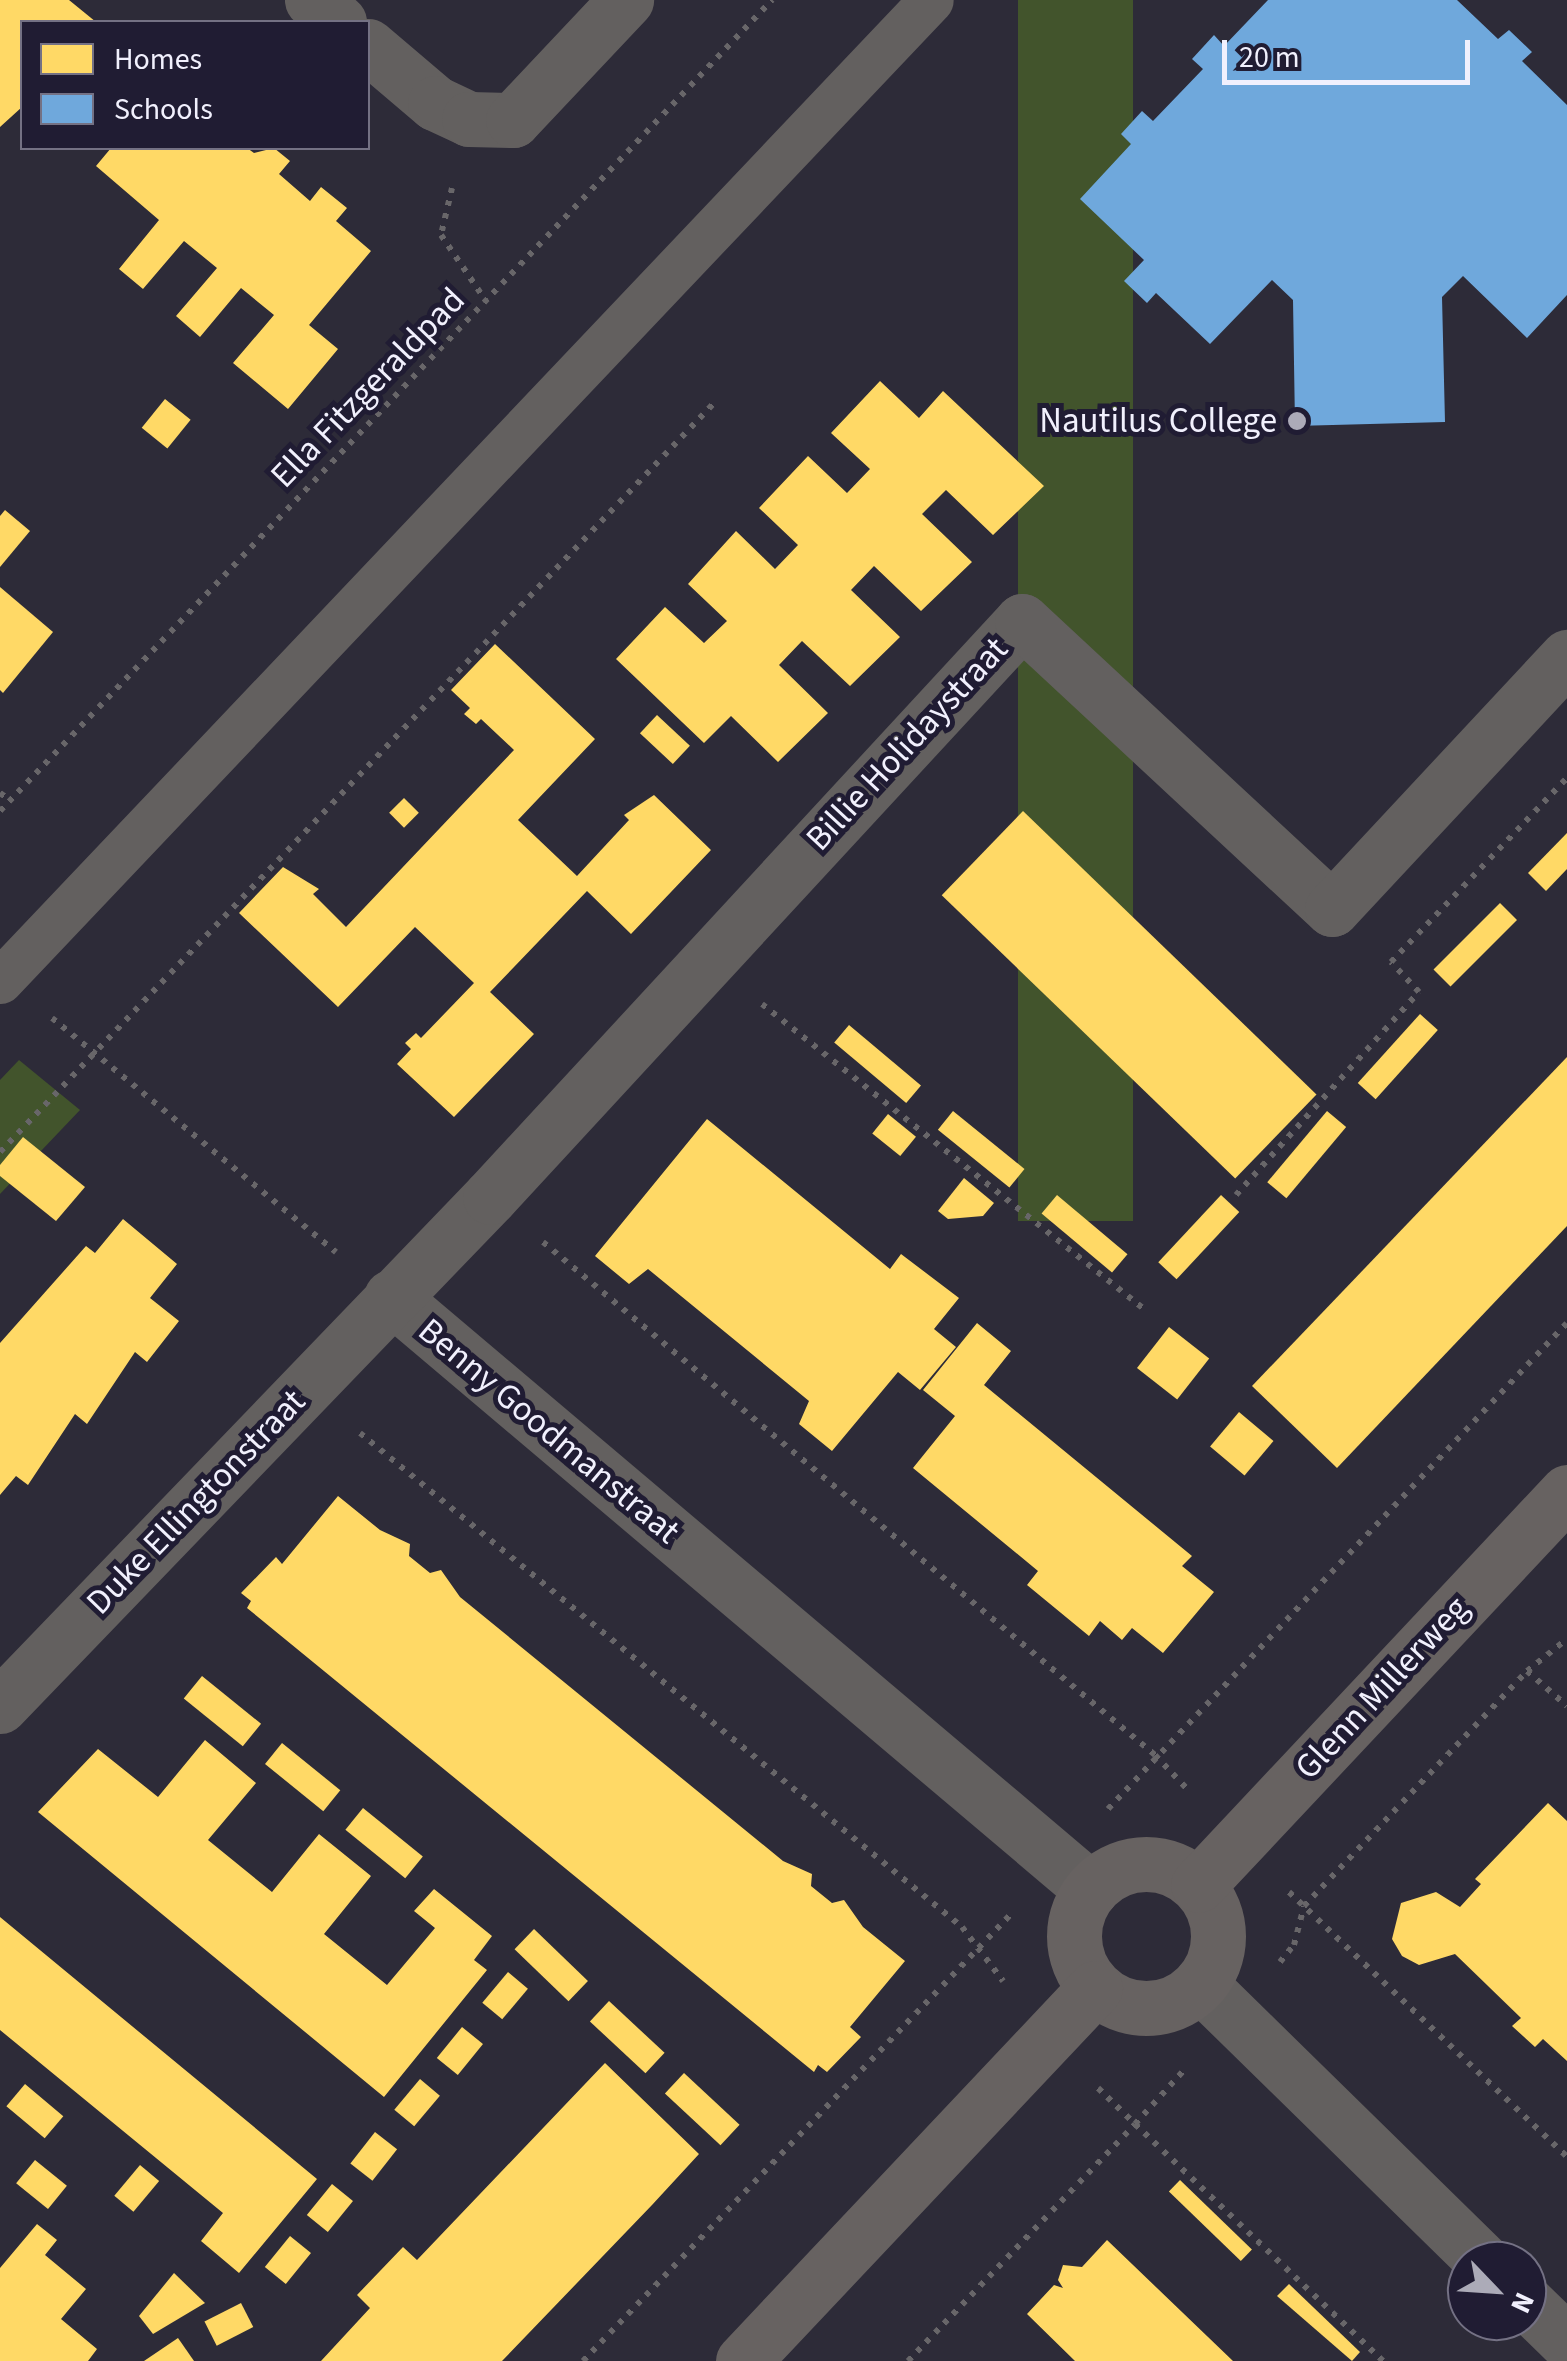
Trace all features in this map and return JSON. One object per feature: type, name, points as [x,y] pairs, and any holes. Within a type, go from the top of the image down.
[{"type":"street","points":[[312,0],[337,20]]},
{"type":"street","points":[[370,48],[452,111],[512,120],[626,0]]},
{"type":"street","name":"Billie Holidaystraat","points":[[392,1297],[490,1198],[706,959],[1022,621],[1332,909],[1567,657]]},
{"type":"street","name":"Duke Ellingtonstraat","points":[[0,1706],[392,1297]]},
{"type":"street","name":"Benny Goodmanstraat","points":[[392,1297],[1091,1889]]},
{"type":"street","name":"Glenn Millerweg","points":[[1198,1885],[1567,1492]]},
{"type":"street","points":[[1216,2001],[1218,1934],[1212,1907],[1198,1885],[1172,1869],[1144,1864],[1114,1871],[1091,1889],[1077,1916],[1075,1946],[1095,1988],[1140,2008],[1216,2001],[1463,2241]]},
{"type":"street","points":[[743,2361],[1095,1988]]},
{"type":"street","points":[[1547,2322],[1567,2342]]},
{"type":"lane","points":[[2,979],[931,0]]},
{"type":"path","name":"Ella Fitzgeraldpad","points":[[0,811],[772,0]]},
{"type":"path","points":[[452,111],[441,235],[486,302]]},
{"type":"path","points":[[0,1152],[714,403]]},
{"type":"path","points":[[1236,1196],[1420,992],[1391,962],[1567,778]]},
{"type":"path","points":[[0,792],[10,800]]},
{"type":"path","points":[[706,959],[1144,1309]]},
{"type":"path","name":"Benny Goodmanstraat","points":[[2,979],[392,1297]]},
{"type":"path","points":[[490,1198],[1155,1755],[1236,1842],[1567,2157]]},
{"type":"path","points":[[306,1388],[962,1927],[1048,2039],[1383,2361]]},
{"type":"path","points":[[908,2361],[1135,2124],[1216,2001],[1294,1946],[1304,1906],[1527,1671],[1567,1639]]},
{"type":"path","points":[[1527,1671],[1567,1706]]},
{"type":"green space","points":[[1018,0],[1133,0],[1133,1221],[1018,1221]]},
{"type":"green space","points":[[19,1060],[80,1110],[0,1194],[0,1080]]},
{"type":"building: Homes","points":[[0,0],[69,0],[94,20],[20,20],[20,109],[0,127]]},
{"type":"building: Homes","points":[[109,150],[276,150],[290,161],[279,174],[310,201],[321,187],[347,208],[336,221],[371,251],[309,325],[338,349],[288,409],[233,363],[274,315],[241,288],[200,337],[176,316],[217,268],[184,241],[143,289],[119,269],[159,220],[96,166]]},
{"type":"building: Homes","points":[[880,381],[919,418],[943,391],[1044,486],[993,535],[946,490],[922,514],[972,562],[921,611],[874,566],[851,590],[900,637],[850,686],[802,641],[779,665],[828,713],[778,762],[731,716],[704,743],[616,659],[665,607],[704,643],[727,621],[688,584],[736,531],[775,569],[798,545],[759,508],[808,456],[847,493],[870,469],[831,433]]},
{"type":"building: Homes","points":[[165,399],[191,420],[167,449],[142,428]]},
{"type":"building: Homes","points":[[5,510],[30,531],[0,567],[0,516]]},
{"type":"building: Homes","points":[[0,587],[53,632],[3,693],[0,690]]},
{"type":"building: Homes","points":[[495,644],[595,739],[518,820],[577,876],[629,820],[624,815],[654,795],[711,850],[631,934],[587,891],[490,992],[534,1034],[454,1117],[397,1064],[411,1049],[405,1043],[416,1033],[421,1038],[474,983],[415,927],[338,1007],[239,913],[283,867],[319,889],[313,894],[346,927],[514,750],[481,719],[476,724],[464,714],[470,708],[451,690]]},
{"type":"building: Homes","points":[[657,715],[690,746],[673,764],[640,733]]},
{"type":"building: Homes","points":[[404,798],[419,813],[404,828],[389,813]]},
{"type":"building: Homes","points":[[1023,811],[1316,1094],[1235,1179],[942,895]]},
{"type":"building: Homes","points":[[1567,833],[1567,869],[1546,891],[1528,873]]},
{"type":"building: Homes","points":[[1500,903],[1517,920],[1451,986],[1434,969]]},
{"type":"building: Homes","points":[[1420,1014],[1438,1030],[1376,1099],[1358,1083]]},
{"type":"building: Homes","points":[[849,1025],[921,1085],[906,1103],[834,1043]]},
{"type":"building: Homes","points":[[1567,1057],[1567,1226],[1337,1468],[1252,1386]]},
{"type":"building: Homes","points":[[953,1111],[1024,1169],[1009,1188],[938,1130]]},
{"type":"building: Homes","points":[[1327,1111],[1346,1127],[1286,1198],[1267,1182]]},
{"type":"building: Homes","points":[[888,1114],[916,1137],[900,1156],[872,1133]]},
{"type":"building: Homes","points":[[707,1119],[890,1269],[901,1254],[959,1298],[934,1329],[956,1347],[920,1390],[898,1372],[832,1451],[799,1424],[809,1401],[648,1269],[629,1284],[595,1256]]},
{"type":"building: Homes","points":[[23,1137],[85,1187],[56,1221],[0,1176],[0,1165]]},
{"type":"building: Homes","points":[[964,1178],[994,1203],[983,1216],[948,1219],[938,1211]]},
{"type":"building: Homes","points":[[1057,1195],[1127,1254],[1112,1273],[1042,1213]]},
{"type":"building: Homes","points":[[1221,1195],[1239,1212],[1177,1279],[1158,1262]]},
{"type":"building: Homes","points":[[123,1219],[177,1264],[150,1298],[179,1321],[147,1362],[135,1352],[87,1424],[75,1414],[28,1485],[16,1476],[0,1495],[0,1343],[86,1246],[95,1253]]},
{"type":"building: Homes","points":[[977,1323],[1011,1351],[984,1385],[1192,1556],[1182,1566],[1214,1592],[1163,1653],[1132,1628],[1122,1640],[1100,1621],[1089,1636],[1027,1585],[1038,1571],[913,1468],[955,1416],[923,1390]]},
{"type":"building: Homes","points":[[1169,1327],[1209,1358],[1177,1399],[1137,1368]]},
{"type":"building: Homes","points":[[1239,1412],[1273,1441],[1245,1475],[1210,1446]]},
{"type":"building: Homes","points":[[338,1496],[380,1530],[410,1544],[409,1556],[430,1573],[441,1570],[460,1597],[783,1861],[812,1874],[811,1886],[832,1903],[844,1900],[863,1927],[905,1961],[850,2027],[861,2037],[827,2072],[818,2065],[814,2072],[247,1608],[251,1601],[241,1593],[276,1557],[282,1564]]},
{"type":"building: Homes","points":[[202,1676],[261,1724],[243,1746],[184,1699]]},
{"type":"building: Homes","points":[[205,1740],[256,1783],[208,1840],[272,1892],[319,1834],[371,1876],[324,1934],[387,1985],[435,1928],[414,1911],[434,1889],[492,1936],[474,1960],[487,1970],[384,2097],[38,1812],[98,1749],[158,1797]]},
{"type":"building: Homes","points":[[282,1743],[340,1790],[323,1811],[265,1764]]},
{"type":"building: Homes","points":[[1548,1803],[1567,1821],[1567,2061],[1543,2039],[1535,2047],[1512,2026],[1521,2018],[1455,1954],[1419,1965],[1402,1956],[1392,1939],[1401,1903],[1436,1892],[1460,1907],[1481,1884],[1475,1879]]},
{"type":"building: Homes","points":[[363,1808],[423,1856],[405,1878],[345,1830]]},
{"type":"building: Homes","points":[[0,1917],[317,2179],[239,2273],[201,2241],[223,2213],[0,2030]]},
{"type":"building: Homes","points":[[534,1929],[588,1981],[569,2001],[515,1949]]},
{"type":"building: Homes","points":[[508,1972],[528,1989],[502,2019],[482,2003]]},
{"type":"building: Homes","points":[[609,2001],[665,2053],[645,2073],[590,2021]]},
{"type":"building: Homes","points":[[462,2027],[483,2044],[458,2075],[437,2058]]},
{"type":"building: Homes","points":[[605,2063],[699,2154],[652,2205],[502,2361],[321,2361],[370,2308],[357,2295],[403,2247],[417,2260]]},
{"type":"building: Homes","points":[[684,2073],[740,2125],[720,2145],[665,2093]]},
{"type":"building: Homes","points":[[420,2079],[440,2096],[414,2126],[394,2110]]},
{"type":"building: Homes","points":[[25,2084],[63,2116],[45,2138],[6,2106]]},
{"type":"building: Homes","points":[[375,2132],[397,2149],[372,2181],[350,2164]]},
{"type":"building: Homes","points":[[35,2160],[67,2186],[48,2209],[16,2183]]},
{"type":"building: Homes","points":[[140,2165],[159,2181],[133,2212],[114,2196]]},
{"type":"building: Homes","points":[[1180,2180],[1252,2249],[1241,2261],[1169,2192]]},
{"type":"building: Homes","points":[[332,2184],[353,2201],[328,2232],[307,2215]]},
{"type":"building: Homes","points":[[37,2224],[57,2240],[45,2255],[86,2289],[61,2319],[97,2349],[88,2361],[0,2361],[0,2268]]},
{"type":"building: Homes","points":[[290,2236],[311,2253],[286,2284],[265,2267]]},
{"type":"building: Homes","points":[[1107,2240],[1233,2361],[1075,2361],[1027,2314],[1054,2285],[1063,2288],[1058,2280],[1063,2265],[1082,2267]]},
{"type":"building: Homes","points":[[174,2273],[205,2303],[153,2334],[139,2316]]},
{"type":"building: Homes","points":[[1289,2284],[1360,2352],[1352,2361],[1277,2296]]},
{"type":"building: Homes","points":[[241,2303],[253,2327],[217,2346],[204,2322]]},
{"type":"building: Homes","points":[[178,2338],[194,2361],[144,2361]]},
{"type":"building: Schools","points":[[1268,0],[1457,0],[1498,39],[1509,30],[1532,52],[1522,61],[1567,105],[1567,295],[1527,338],[1463,276],[1442,297],[1445,422],[1295,426],[1293,300],[1272,280],[1210,344],[1156,293],[1147,303],[1124,281],[1144,260],[1080,199],[1131,144],[1121,134],[1142,111],[1153,121],[1203,69],[1192,59],[1214,35],[1224,46]]},
{"type":"place","name":"Nautilus College","points":[[1297,421]]}]
